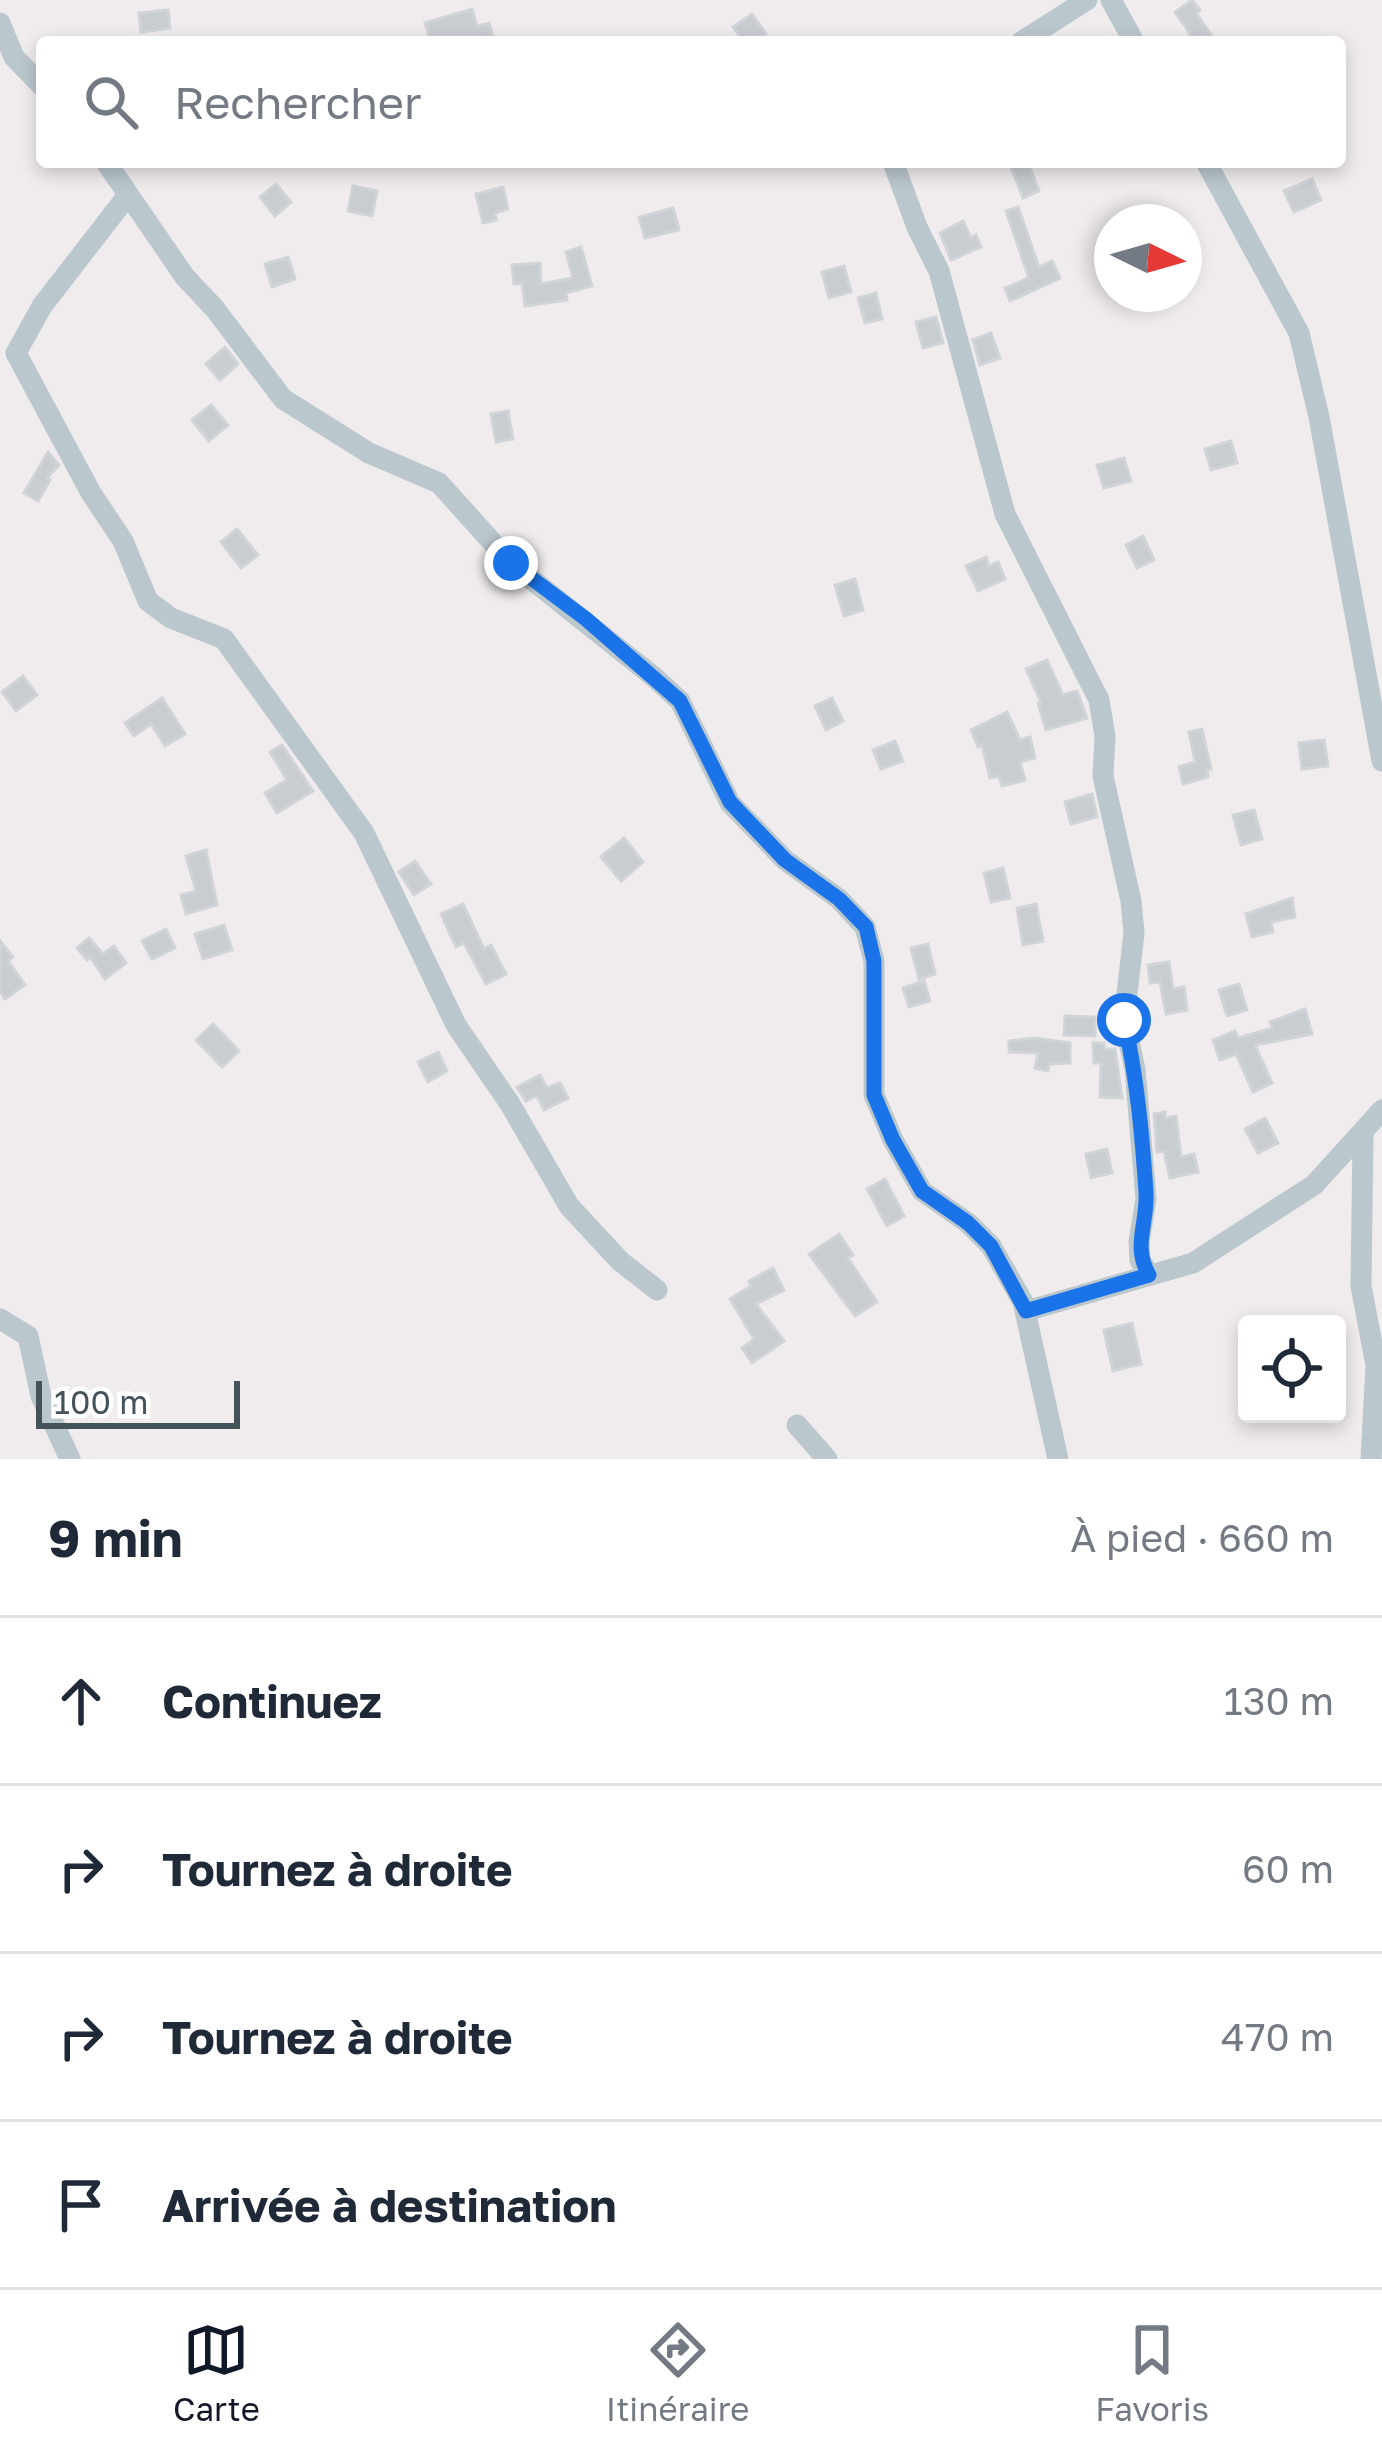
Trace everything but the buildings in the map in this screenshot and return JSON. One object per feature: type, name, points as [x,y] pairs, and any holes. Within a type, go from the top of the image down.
[{"type":"street","points":[[1030,36],[1087,0]]},
{"type":"street","points":[[1111,0],[1130,36]]},
{"type":"street","points":[[0,23],[14,57],[36,80]]},
{"type":"street","points":[[110,168],[184,277],[215,309],[283,399],[369,453],[439,483],[511,563],[654,677],[680,701],[730,802],[785,860],[839,899],[866,927],[874,961],[874,1095],[922,1191],[968,1223],[991,1246],[1026,1311],[1058,1459]]},
{"type":"street","points":[[895,168],[916,227],[939,271],[998,494],[1013,533],[1099,700],[1106,754],[1103,776],[1134,933],[1124,1020],[1135,1070],[1146,1199],[1140,1260],[1149,1275]]},
{"type":"street","points":[[1209,168],[1299,333],[1319,417],[1382,761]]},
{"type":"street","points":[[128,195],[41,307],[16,353],[91,493],[123,541],[148,601],[171,618],[217,633],[230,647],[364,833],[456,1025],[510,1104],[569,1206],[620,1261],[657,1290]]},
{"type":"street","points":[[1026,1311],[1193,1263],[1314,1185],[1382,1110]]},
{"type":"street","points":[[1363,1135],[1361,1286],[1376,1364],[1371,1459]]},
{"type":"street","points":[[0,1319],[28,1336],[41,1396],[70,1459]]},
{"type":"street","points":[[797,1425],[827,1459]]},
{"type":"route","points":[[511,563],[586,619],[680,701],[730,802],[785,860],[839,899],[866,927],[874,961],[874,1095],[922,1191],[968,1223],[991,1246],[1026,1311],[1149,1275],[1140,1260],[1146,1199],[1135,1070],[1124,1020]]}]
